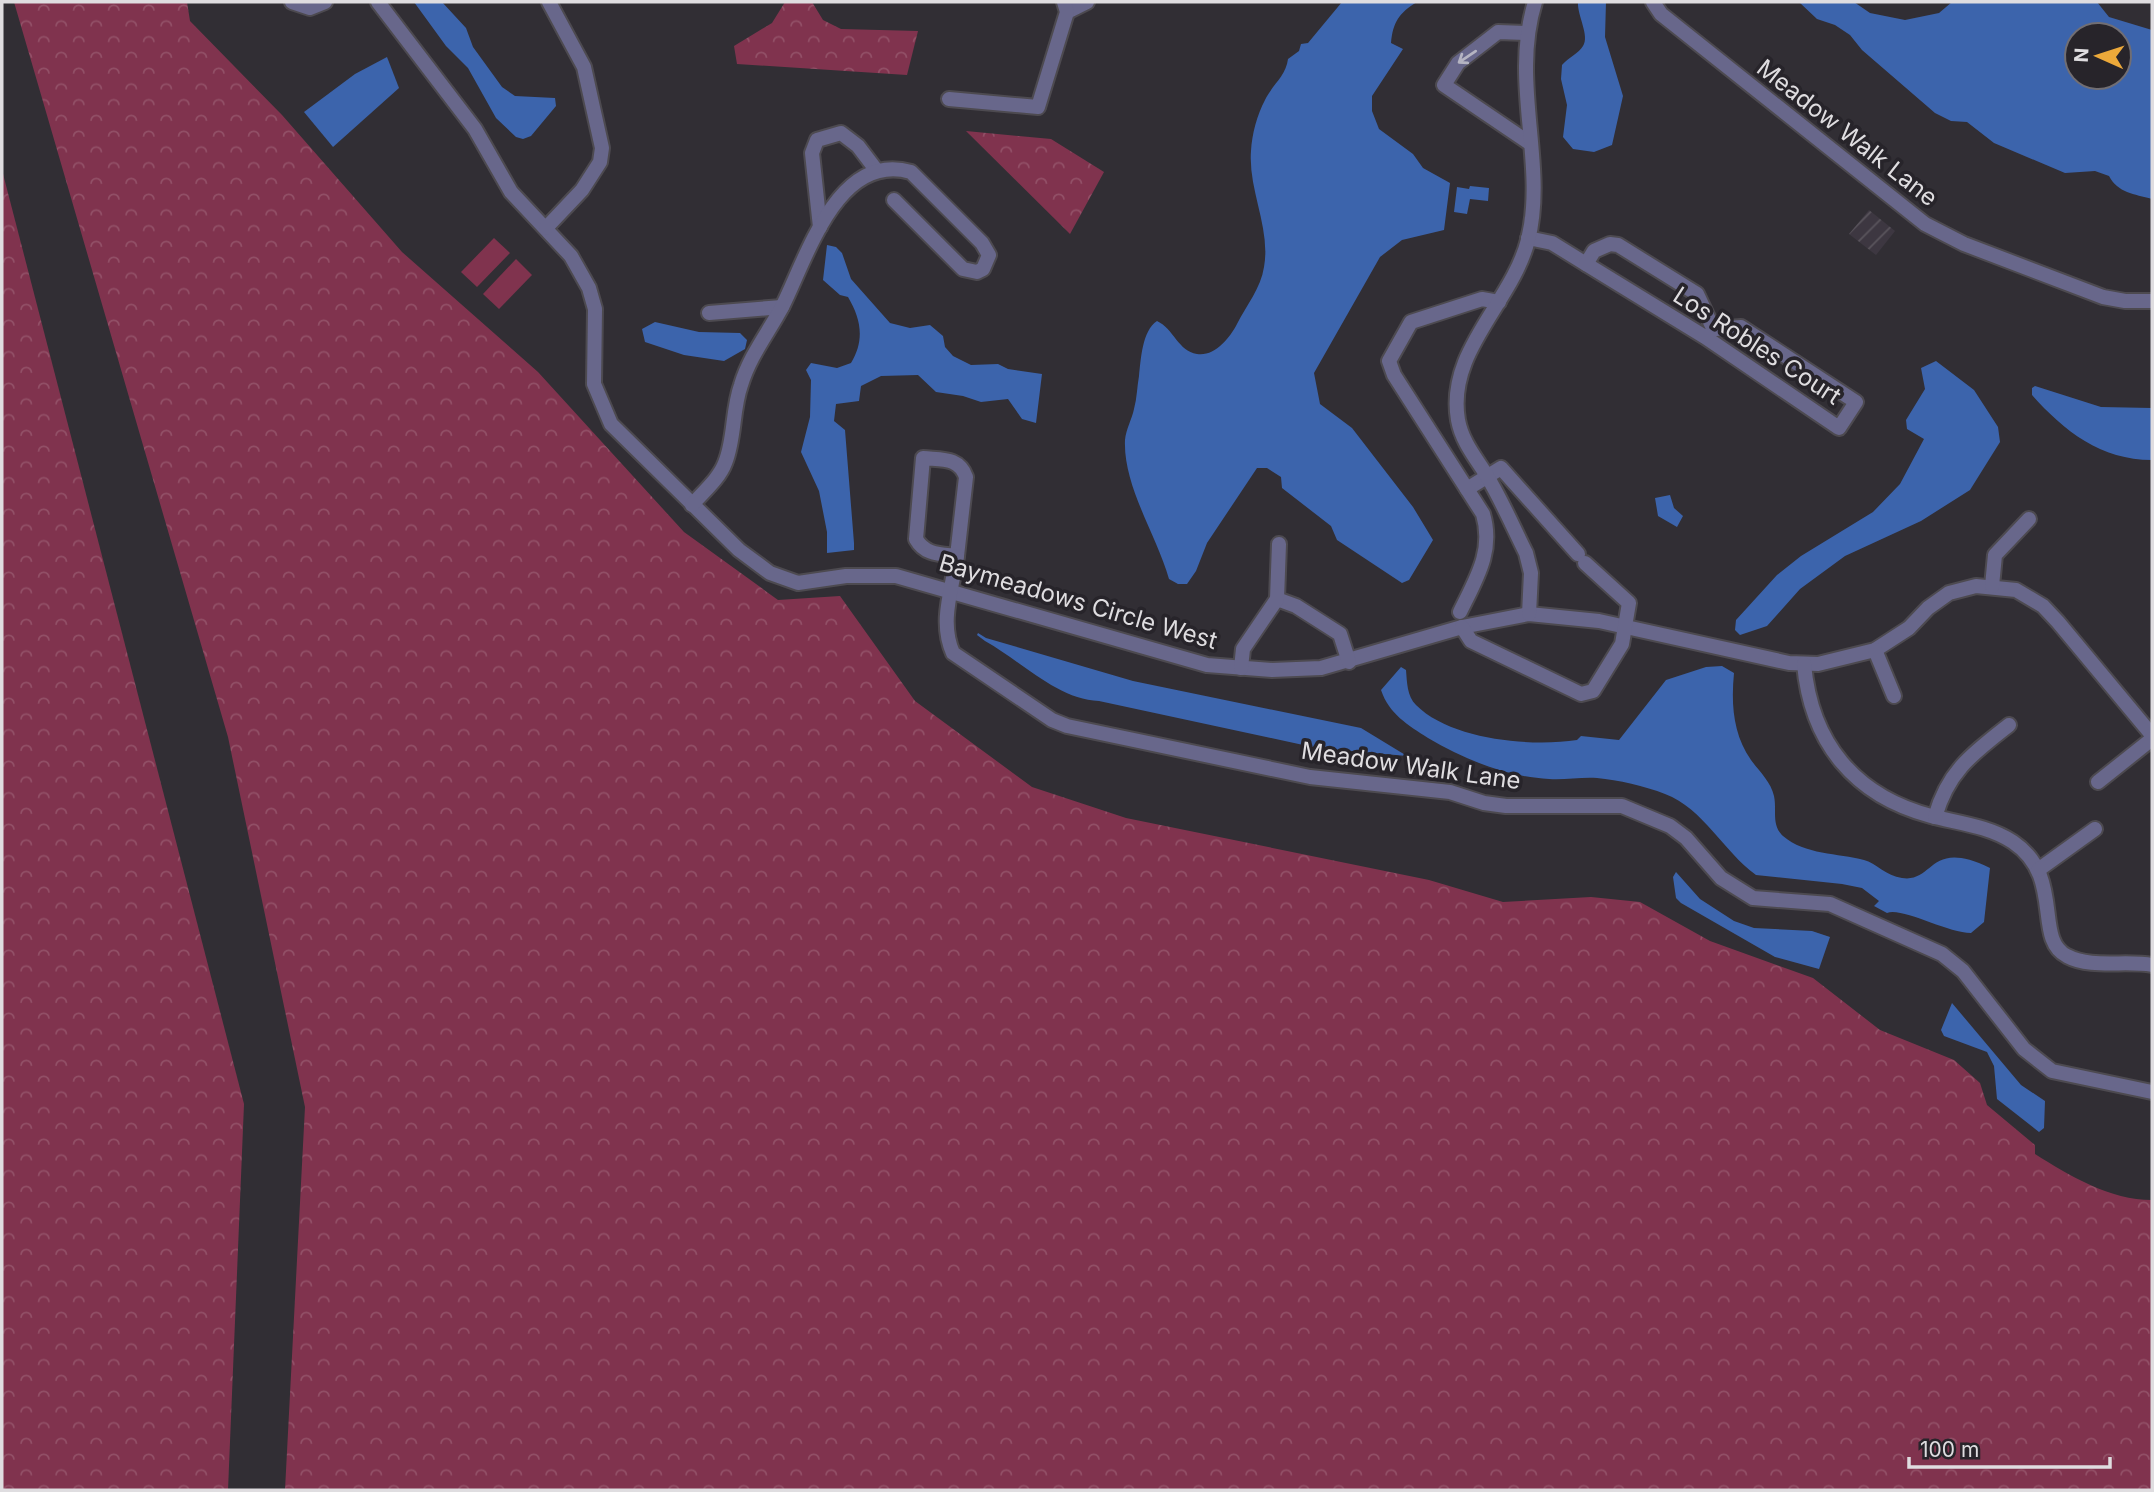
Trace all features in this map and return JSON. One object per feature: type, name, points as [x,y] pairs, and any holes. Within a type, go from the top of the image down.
[{"type":"street","points":[[292,2],[310,8],[325,2]]},
{"type":"street","name":"Baymeadows Circle West","points":[[378,2],[475,129],[511,192],[571,256],[589,288],[595,309],[594,384],[606,416],[739,550],[782,579],[813,582],[884,575],[952,590],[1207,665],[1297,670],[1349,662],[1462,627],[1529,614],[1599,621],[1744,654],[1804,664],[1835,662],[1875,650],[1909,628],[1928,608],[1949,593],[1976,586],[1992,586]]},
{"type":"street","points":[[545,228],[582,190],[600,162],[602,148],[584,67],[549,2]]},
{"type":"street","points":[[949,99],[1038,107],[1066,7],[1087,2]]},
{"type":"street","points":[[1529,614],[1531,573],[1526,553],[1487,476],[1462,435],[1458,420],[1457,390],[1465,359],[1513,279],[1528,238],[1533,204],[1528,142],[1526,33],[1535,2]]},
{"type":"street","name":"Meadow Walk Lane","points":[[1653,2],[1661,14],[1925,224],[1964,244],[2103,297],[2125,301],[2152,300]]},
{"type":"street","points":[[1526,33],[1498,32],[1458,63],[1444,85],[1528,142]]},
{"type":"street","points":[[820,227],[812,153],[817,140],[841,133],[859,146],[877,171]]},
{"type":"street","points":[[692,505],[724,467],[741,384],[752,355],[782,307],[820,227],[839,198],[877,171],[898,168],[911,172],[982,243],[989,255],[984,268],[977,272],[963,269],[894,200]]},
{"type":"street","name":"Los Robles Court","points":[[1528,238],[1552,243],[1586,264],[1705,337],[1839,428],[1856,402],[1741,327],[1716,329],[1697,294],[1618,244],[1602,246],[1594,251],[1586,264]]},
{"type":"street","points":[[1460,612],[1482,567],[1488,545],[1483,514],[1394,375],[1389,361],[1411,322],[1482,299],[1499,302]]},
{"type":"street","points":[[709,313],[782,307]]},
{"type":"street","name":"Meadow Walk Lane","points":[[957,556],[929,552],[921,548],[916,539],[923,458],[954,461],[962,467],[966,477],[957,556],[945,629],[953,653],[1052,720],[1310,777],[1450,792],[1506,806],[1622,806],[1670,827],[1685,838],[1721,878],[1753,898],[1830,904],[1942,954],[1963,971],[2024,1049],[2052,1071],[2152,1091]]},
{"type":"street","points":[[1462,627],[1471,641],[1581,694],[1593,691],[1622,643],[1629,603],[1581,559],[1501,468],[1467,489]]},
{"type":"street","points":[[2029,519],[1996,555],[1992,586],[2016,590],[2043,606],[2152,737],[2098,782]]},
{"type":"street","points":[[1241,668],[1243,649],[1277,599],[1279,544]]},
{"type":"street","points":[[1277,599],[1296,606],[1340,634],[1349,662]]},
{"type":"street","points":[[1875,650],[1894,696]]},
{"type":"street","points":[[1804,664],[1813,713],[1823,735],[1846,767],[1889,803],[1995,833],[2024,851],[2038,870],[2046,891],[2049,931],[2059,951],[2081,961],[2152,965]]},
{"type":"street","points":[[1935,817],[1947,782],[1960,765],[2009,725]]},
{"type":"street","points":[[2038,870],[2095,829]]},
{"type":"shaded area","points":[[1869,210],[1895,231],[1876,255],[1849,234]]},
{"type":"green space","points":[[14,2],[187,2],[190,21],[282,115],[402,252],[538,372],[684,532],[778,600],[840,596],[915,701],[1032,787],[1126,818],[1429,880],[1503,902],[1591,897],[1640,902],[1710,941],[1813,978],[1880,1030],[1954,1060],[1980,1083],[1987,1105],[2035,1145],[2035,1154],[2076,1178],[2106,1191],[2152,1200],[2152,1490],[285,1490],[305,1107],[228,737]]},
{"type":"green space","points":[[785,2],[812,2],[823,20],[841,29],[918,31],[907,75],[737,64],[734,46],[772,23]]},
{"type":"green space","points":[[966,131],[1051,139],[1104,172],[1070,234]]},
{"type":"green space","points":[[2,170],[244,1104],[228,1490],[2,1490]]},
{"type":"green space","points":[[494,238],[510,253],[477,287],[461,272]]},
{"type":"green space","points":[[516,259],[532,275],[499,309],[483,294]]},
{"type":"water","points":[[414,2],[442,2],[466,28],[473,47],[502,87],[515,96],[555,98],[556,106],[531,136],[523,139],[516,137],[496,118],[468,68],[446,46]]},
{"type":"water","points":[[1342,2],[1417,2],[1401,14],[1395,24],[1391,43],[1403,49],[1372,96],[1372,111],[1379,129],[1413,154],[1423,168],[1450,183],[1444,230],[1402,240],[1380,257],[1314,373],[1320,404],[1352,428],[1413,507],[1433,540],[1409,580],[1402,583],[1337,540],[1331,526],[1282,488],[1281,477],[1267,468],[1257,468],[1207,543],[1196,571],[1187,584],[1178,584],[1169,579],[1135,493],[1126,457],[1125,440],[1135,405],[1145,338],[1157,321],[1168,329],[1185,349],[1197,354],[1209,353],[1226,340],[1257,290],[1264,267],[1265,238],[1251,166],[1257,118],[1285,70],[1288,59],[1299,51],[1301,44],[1308,43]]},
{"type":"water","points":[[1578,2],[1606,2],[1605,37],[1623,96],[1612,145],[1594,152],[1573,149],[1563,137],[1567,105],[1561,79],[1562,65],[1579,51],[1585,42]]},
{"type":"water","points":[[1799,2],[1854,2],[1870,13],[1905,20],[1939,13],[1952,2],[2097,2],[2109,17],[2122,21],[2063,21],[2063,91],[2133,91],[2133,24],[2152,30],[2152,199],[2122,189],[2109,176],[2095,171],[2065,173],[1994,143],[1967,122],[1951,121],[1935,113],[1862,50],[1850,35],[1835,25],[1817,19]]},
{"type":"water","points":[[387,57],[399,88],[333,147],[304,112],[355,74]]},
{"type":"water","points":[[1470,186],[1489,188],[1488,201],[1470,199],[1467,214],[1454,212],[1457,187],[1469,189]]},
{"type":"water","points":[[827,245],[836,247],[842,253],[851,279],[890,323],[910,328],[930,325],[943,336],[945,347],[953,356],[971,365],[998,364],[1008,369],[1042,374],[1036,423],[1022,419],[1008,399],[981,402],[936,392],[918,375],[881,376],[861,386],[859,401],[836,404],[834,421],[845,430],[854,550],[827,553],[827,532],[819,491],[801,452],[810,417],[811,380],[806,370],[811,363],[837,368],[851,363],[858,346],[860,330],[848,297],[840,295],[823,280]]},
{"type":"water","points":[[655,322],[699,332],[740,333],[747,340],[745,349],[724,361],[684,355],[645,342],[642,329]]},
{"type":"water","points":[[1936,361],[1974,390],[1998,427],[2000,442],[1970,490],[1921,521],[1845,556],[1800,589],[1767,626],[1740,635],[1735,630],[1736,620],[1777,575],[1801,556],[1873,512],[1900,484],[1924,439],[1907,429],[1906,420],[1925,389],[1921,368]]},
{"type":"water","points":[[2035,386],[2101,407],[2152,408],[2152,460],[2116,455],[2085,441],[2057,420],[2032,395],[2032,388]]},
{"type":"water","points":[[1670,495],[1674,508],[1683,516],[1677,527],[1658,516],[1655,498]]},
{"type":"water","points":[[978,633],[986,638],[1133,681],[1361,728],[1407,756],[1317,748],[1084,699],[1054,687],[985,641]]},
{"type":"water","points":[[1722,666],[1734,673],[1733,707],[1740,740],[1751,760],[1768,781],[1775,801],[1777,827],[1783,836],[1801,847],[1868,862],[1902,878],[1913,878],[1944,859],[1970,860],[1990,868],[1984,922],[1971,933],[1961,932],[1903,914],[1887,913],[1874,906],[1879,901],[1862,888],[1756,875],[1691,810],[1665,794],[1614,780],[1533,778],[1486,766],[1442,746],[1406,723],[1389,706],[1381,690],[1401,667],[1406,670],[1409,693],[1416,705],[1449,726],[1492,738],[1515,741],[1558,742],[1577,740],[1581,736],[1619,740],[1666,680],[1706,667]]},
{"type":"water","points":[[1676,872],[1700,899],[1734,921],[1754,928],[1812,931],[1830,937],[1819,969],[1775,957],[1681,903],[1676,898],[1673,877]]},
{"type":"water","points":[[1952,1003],[2021,1085],[2045,1101],[2044,1128],[2039,1132],[1997,1099],[1994,1066],[1987,1052],[1944,1036],[1941,1030]]}]
